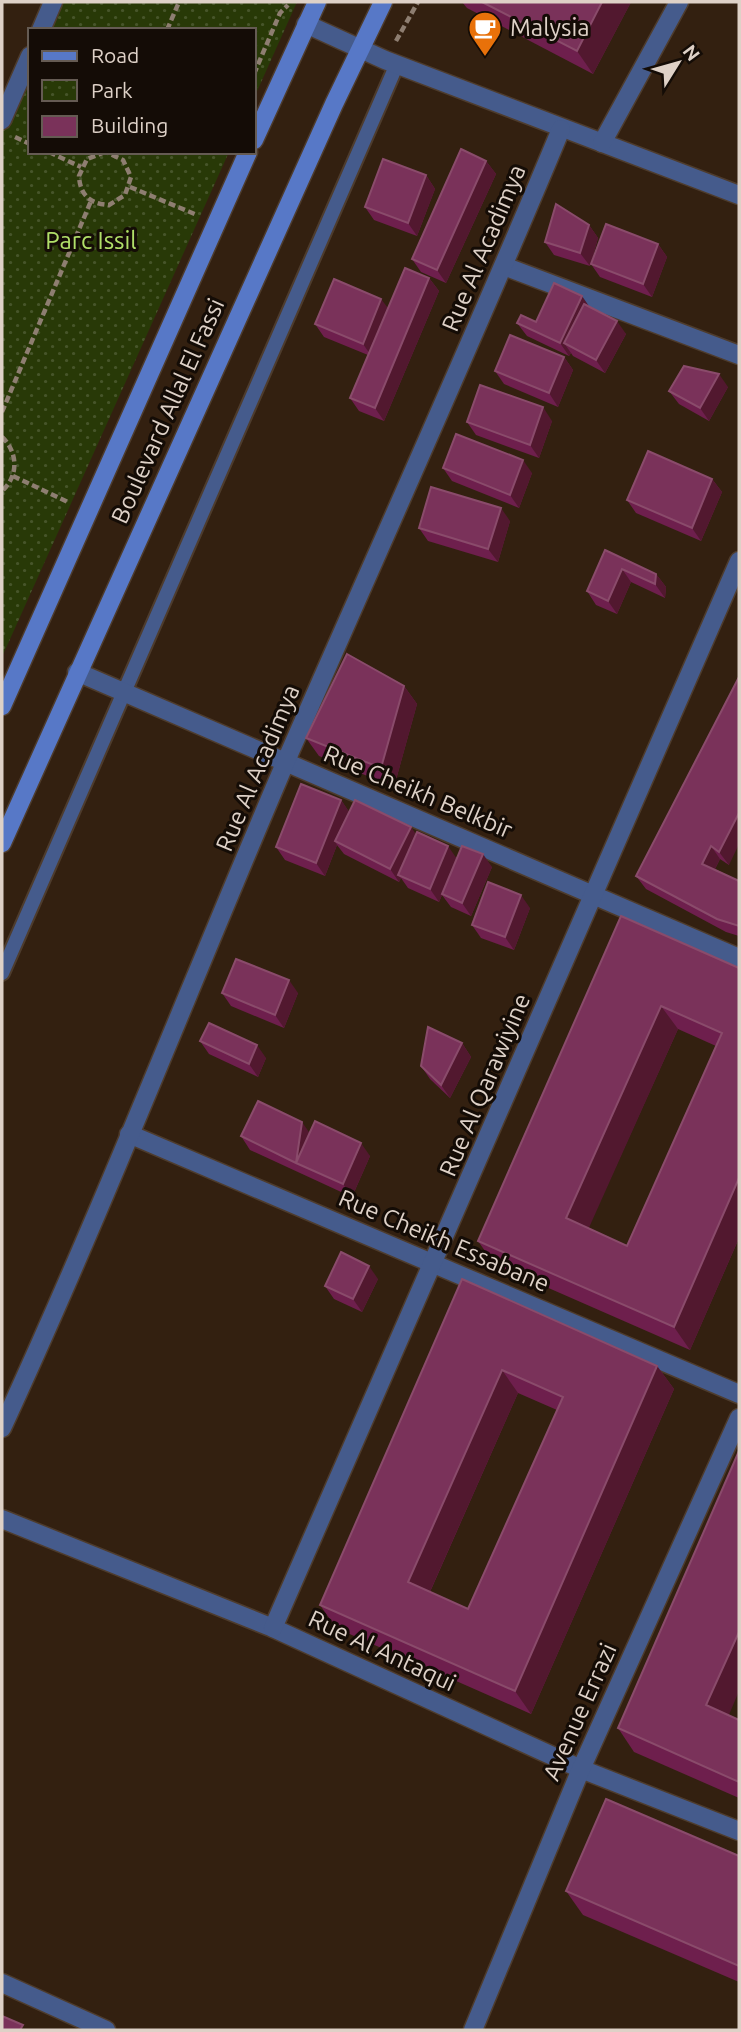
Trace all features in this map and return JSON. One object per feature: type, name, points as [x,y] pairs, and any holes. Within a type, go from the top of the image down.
[{"type":"main road","points":[[256,136],[317,2]]},
{"type":"main road","name":"Boulevard Allal El Fassi","points":[[2,843],[359,48],[383,2]]},
{"type":"main road","name":"Boulevard Allal El Fassi","points":[[2,706],[247,154]]},
{"type":"street","points":[[42,28],[53,2]]},
{"type":"street","points":[[602,143],[679,2]]},
{"type":"street","points":[[306,24],[397,64],[561,129],[739,195]]},
{"type":"street","points":[[2,120],[28,61]]},
{"type":"street","name":"Rue Al Acadimya","points":[[2,1428],[59,1303],[286,762],[504,266],[561,129]]},
{"type":"street","points":[[504,266],[739,355]]},
{"type":"street","name":"Rue Al Qarawiyine","points":[[273,1628],[739,561]]},
{"type":"street","name":"Rue Cheikh Belkbir","points":[[77,672],[739,958]]},
{"type":"street","name":"Rue Cheikh Essabane","points":[[129,1134],[739,1394]]},
{"type":"street","name":"Avenue Errazi","points":[[473,2030],[581,1769],[739,1418]]},
{"type":"street","name":"Rue Al Antaqui","points":[[2,1519],[273,1628],[581,1769],[739,1831]]},
{"type":"street","points":[[2,1983],[106,2030]]},
{"type":"lane","points":[[2,972],[397,64]]},
{"type":"path","points":[[168,28],[179,2]]},
{"type":"path","points":[[256,69],[280,13],[291,2]]},
{"type":"path","points":[[53,154],[81,167]]},
{"type":"path","points":[[96,154],[81,167],[79,186],[91,201],[109,205],[125,195],[130,187],[128,168],[117,154]]},
{"type":"path","points":[[130,187],[199,216]]},
{"type":"path","points":[[2,412],[91,201]]},
{"type":"path","points":[[2,437],[12,450],[15,463],[13,476],[2,491]]},
{"type":"path","points":[[13,476],[69,502]]},
{"type":"green space","points":[[61,2],[297,2],[256,94],[256,28],[49,28]]},
{"type":"green space","name":"Parc Issil","points":[[28,75],[28,154],[228,154],[2,657],[2,133]]},
{"type":"building","points":[[482,2],[602,2],[577,51]]},
{"type":"building","points":[[461,149],[486,161],[437,270],[412,259]]},
{"type":"building","points":[[383,159],[426,175],[408,223],[365,207]]},
{"type":"building","points":[[556,204],[589,225],[580,253],[545,242]]},
{"type":"building","points":[[606,224],[658,244],[643,284],[591,264]]},
{"type":"building","points":[[405,268],[429,278],[375,408],[350,398]]},
{"type":"building","points":[[334,279],[381,299],[363,344],[315,324]]},
{"type":"building","points":[[554,283],[582,296],[560,343],[517,323],[521,315],[536,322]]},
{"type":"building","points":[[584,304],[617,321],[596,360],[564,343]]},
{"type":"building","points":[[510,335],[564,357],[549,393],[495,371]]},
{"type":"building","points":[[684,366],[719,374],[700,408],[669,391]]},
{"type":"building","points":[[480,385],[543,407],[530,445],[467,422]]},
{"type":"building","points":[[456,434],[523,460],[510,495],[443,468]]},
{"type":"building","points":[[648,451],[712,479],[692,528],[627,500]]},
{"type":"building","points":[[431,487],[501,508],[488,549],[419,528]]},
{"type":"building","points":[[605,550],[656,574],[655,584],[622,569],[608,601],[587,591]]},
{"type":"building","points":[[347,654],[404,686],[381,768],[306,738]]},
{"type":"building","points":[[739,677],[739,813],[719,852],[711,846],[702,864],[739,881],[739,926],[717,919],[636,876]]},
{"type":"building","points":[[301,784],[341,800],[316,863],[276,847]]},
{"type":"building","points":[[355,800],[411,827],[390,869],[335,841]]},
{"type":"building","points":[[417,832],[448,846],[430,889],[398,875]]},
{"type":"building","points":[[462,846],[483,854],[462,903],[442,894]]},
{"type":"building","points":[[488,882],[521,895],[505,937],[472,925]]},
{"type":"building","points":[[621,916],[739,968],[739,1178],[674,1327],[478,1241]],"holes":[[[661,1006],[722,1033],[627,1246],[566,1218]]]},
{"type":"building","points":[[236,959],[289,980],[275,1015],[222,993]]},
{"type":"building","points":[[209,1023],[257,1045],[249,1064],[200,1041]]},
{"type":"building","points":[[428,1027],[462,1043],[441,1085],[421,1066]]},
{"type":"building","points":[[258,1101],[302,1122],[296,1163],[241,1136]]},
{"type":"building","points":[[315,1121],[361,1143],[343,1184],[296,1163]]},
{"type":"building","points":[[341,1252],[369,1266],[353,1299],[325,1286]]},
{"type":"building","points":[[462,1279],[657,1366],[515,1691],[320,1605]],"holes":[[[502,1370],[563,1397],[468,1609],[408,1582]]]},
{"type":"building","points":[[739,1451],[739,1632],[706,1705],[739,1720],[739,1782],[618,1728]]},
{"type":"building","points":[[606,1799],[739,1856],[739,1966],[566,1891]]},
{"type":"building","points":[[2,2016],[23,2025],[20,2030],[2,2030]]},
{"type":"place","name":"Malysia","points":[[485,58]]}]
